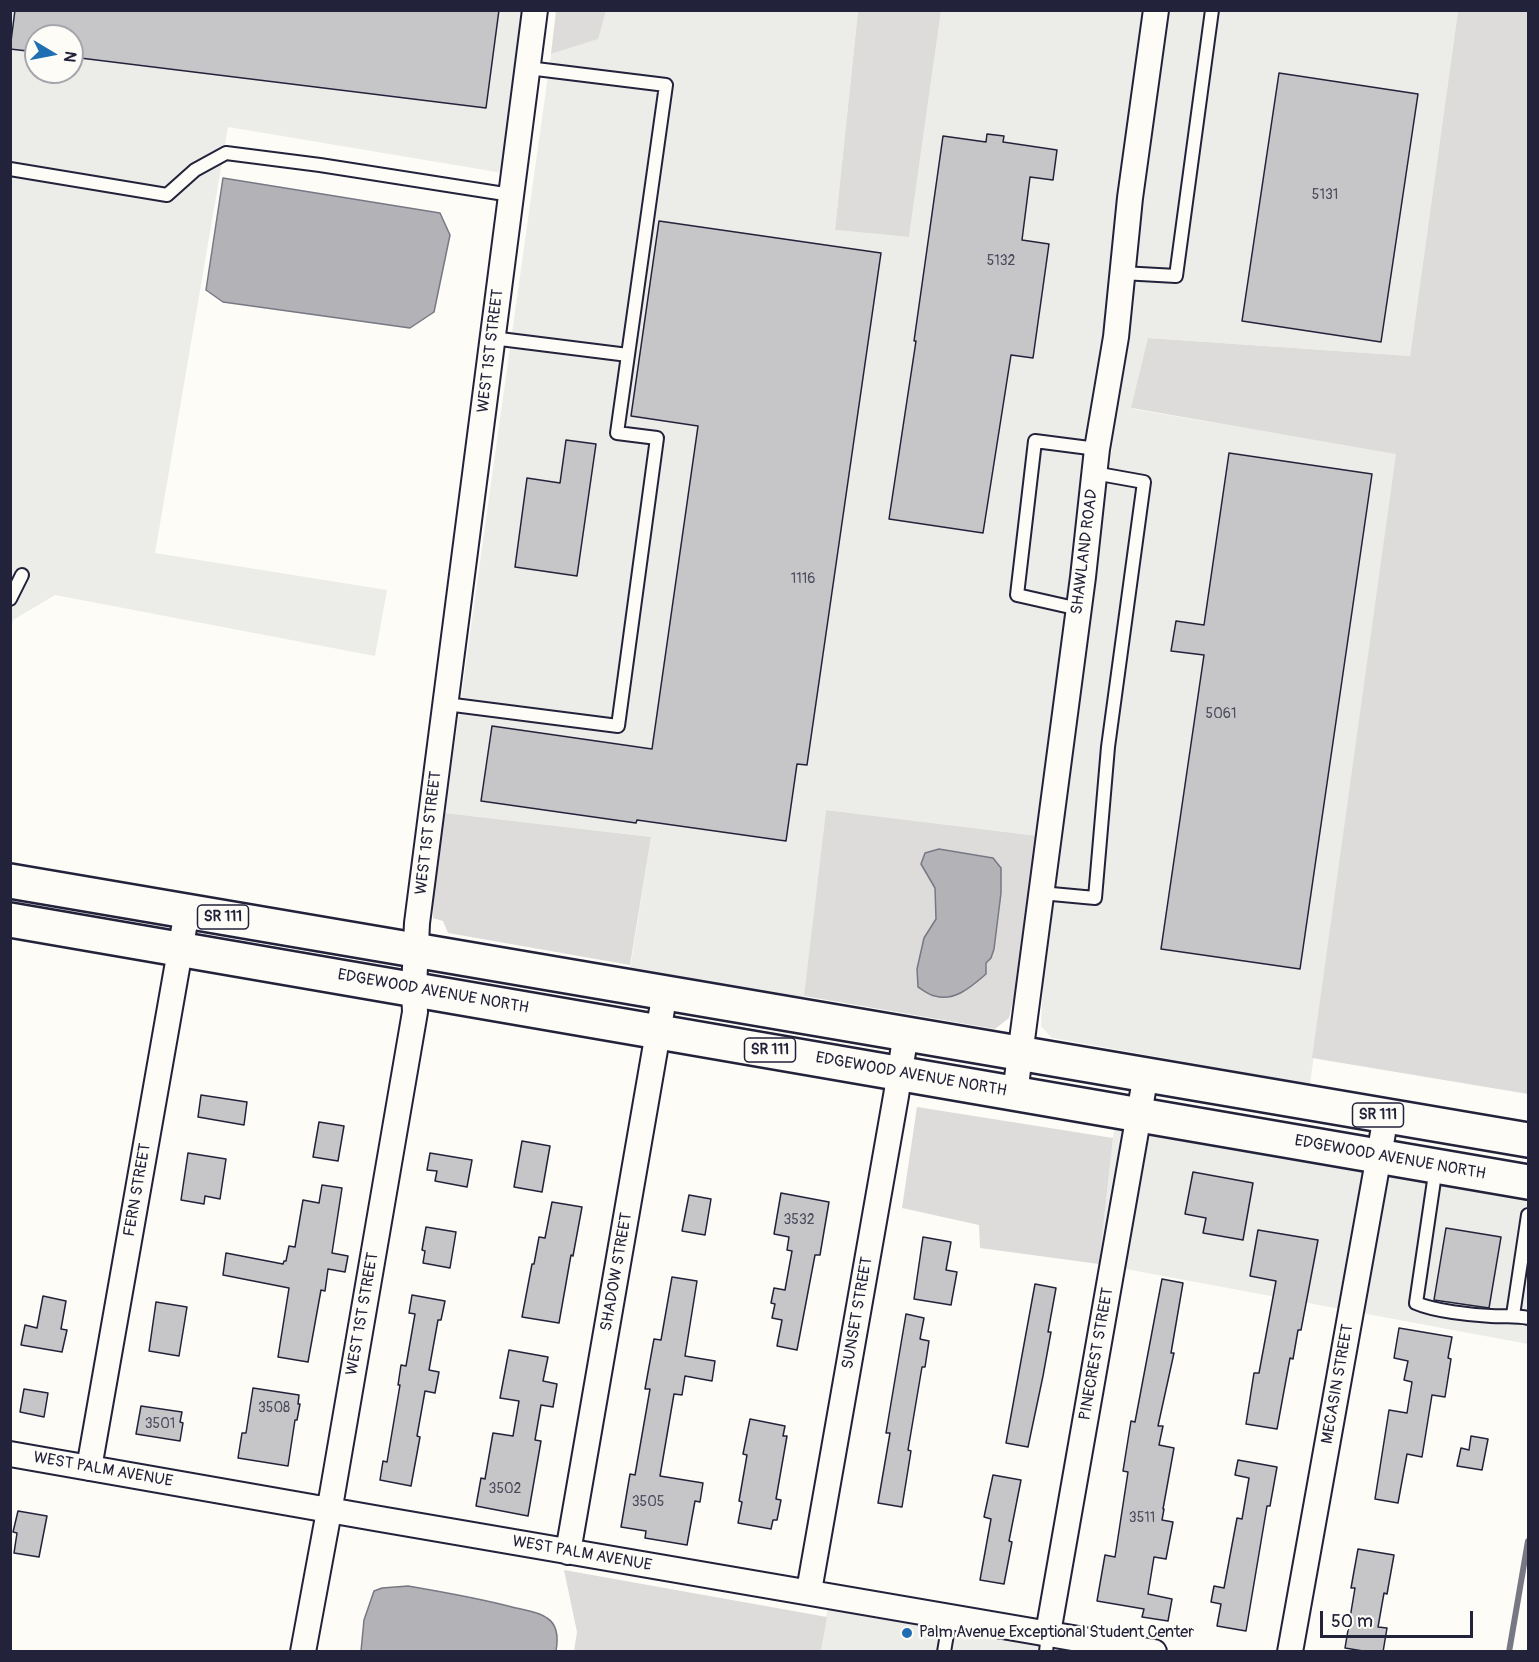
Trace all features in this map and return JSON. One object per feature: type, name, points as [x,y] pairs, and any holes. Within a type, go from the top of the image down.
[{"type":"main road","name":"SR 111","points":[[10,881],[1528,1140]]},
{"type":"main road","name":"EDGEWOOD AVENUE NORTH","points":[[10,920],[1528,1182]]},
{"type":"street","name":"WEST 1ST STREET","points":[[303,1652],[415,1012],[415,950],[535,10]]},
{"type":"street","name":"SHAWLAND ROAD","points":[[1015,1093],[1079,609],[1097,449],[1116,337],[1130,198],[1156,10]]},
{"type":"street","name":"FERN STREET","points":[[89,1468],[187,911]]},
{"type":"street","name":"SHADOW STREET","points":[[568,1552],[665,992]]},
{"type":"street","name":"SUNSET STREET","points":[[809,1592],[906,1033]]},
{"type":"street","name":"PINECREST STREET","points":[[1047,1642],[1146,1074]]},
{"type":"street","name":"MECASIN STREET","points":[[1290,1652],[1386,1116]]},
{"type":"street","name":"WEST PALM AVENUE","points":[[10,1454],[568,1552],[950,1616],[1047,1642],[1154,1652]]},
{"type":"lane","points":[[1122,273],[1176,276],[1212,10]]},
{"type":"lane","points":[[446,704],[618,726],[657,438],[617,433],[666,85],[528,68]]},
{"type":"lane","points":[[10,169],[167,195],[195,170],[226,153],[511,195]]},
{"type":"lane","points":[[492,338],[628,355]]},
{"type":"lane","points":[[1079,609],[1017,595],[1035,441],[1097,449]]},
{"type":"lane","points":[[1041,893],[1095,898],[1108,747],[1144,482],[1094,473]]},
{"type":"lane","points":[[10,599],[22,575]]},
{"type":"lane","points":[[1436,1166],[1416,1302],[1428,1308],[1528,1318]]},
{"type":"lane","points":[[1513,1315],[1528,1215]]},
{"type":"lane","points":[[944,1652],[950,1616]]},
{"type":"shaded area","points":[[11,11],[524,11],[503,173],[228,127],[155,553],[387,590],[375,656],[55,595],[13,620],[11,633]]},
{"type":"shaded area","points":[[556,11],[606,11],[598,39],[551,54]]},
{"type":"shaded area","points":[[606,11],[858,11],[835,230],[909,237],[941,11],[1145,11],[1038,836],[826,810],[804,1000],[630,969],[651,837],[445,813],[551,54],[597,39]]},
{"type":"shaded area","points":[[858,11],[941,11],[909,237],[835,230]]},
{"type":"shaded area","points":[[1169,11],[1458,11],[1410,356],[1149,338],[1132,409],[1397,453],[1310,1084],[1052,1038],[1041,1026],[1044,967]]},
{"type":"shaded area","points":[[1458,11],[1528,11],[1528,1094],[1312,1058],[1396,454],[1131,408],[1148,338],[1410,356]]},
{"type":"shaded area","points":[[223,178],[440,213],[450,235],[434,312],[410,328],[223,302],[206,290]]},
{"type":"shaded area","points":[[826,810],[1038,836],[1023,957],[1009,1018],[995,1029],[804,996]],"holes":[[[922,864],[991,957],[986,963],[935,996],[918,987],[917,969],[924,938],[936,920],[935,888]]]},
{"type":"shaded area","points":[[445,813],[651,837],[630,965],[448,933],[443,921],[433,918],[434,884]]},
{"type":"shaded area","points":[[939,849],[993,858],[1001,868],[1001,893],[994,949],[991,958],[986,963],[986,974],[963,992],[949,997],[931,995],[918,987],[917,969],[924,938],[936,919],[935,888],[921,864],[925,853]]},
{"type":"shaded area","points":[[917,1107],[1113,1138],[1099,1264],[980,1248],[979,1225],[902,1208]]},
{"type":"shaded area","points":[[1114,1129],[1528,1199],[1528,1344],[1099,1264]]},
{"type":"shaded area","points":[[564,1570],[827,1617],[821,1651],[574,1651],[577,1632]]},
{"type":"shaded area","points":[[408,1586],[473,1598],[539,1614],[551,1621],[555,1629],[556,1651],[361,1651],[364,1620],[374,1591],[382,1588]]},
{"type":"shaded area","name":"Palm Avenue Exceptional Student Center","points":[[828,1605],[1080,1649],[1079,1652],[821,1652]]},
{"type":"building","points":[[15,10],[499,10],[486,108],[84,58],[84,24],[24,24],[24,51],[10,49]]},
{"type":"building","points":[[1279,73],[1418,94],[1381,342],[1242,321]]},
{"type":"building","points":[[987,134],[1004,136],[1003,142],[1057,150],[1053,180],[1030,177],[1022,240],[1049,244],[1033,358],[1011,355],[983,533],[889,519],[916,341],[914,341],[943,136],[986,142]]},
{"type":"building","points":[[659,221],[881,253],[807,765],[797,764],[786,841],[481,801],[492,726],[652,749],[698,426],[631,416]]},
{"type":"building","points":[[566,440],[596,444],[577,576],[515,567],[527,478],[560,483]]},
{"type":"building","points":[[1229,453],[1372,474],[1300,969],[1161,949],[1204,655],[1171,651],[1176,621],[1204,625]]},
{"type":"building","points":[[201,1095],[247,1102],[244,1125],[198,1117]]},
{"type":"building","points":[[319,1122],[344,1126],[338,1161],[313,1157]]},
{"type":"building","points":[[522,1141],[550,1146],[542,1192],[514,1187]]},
{"type":"building","points":[[188,1153],[226,1159],[220,1199],[205,1196],[204,1204],[181,1200]]},
{"type":"building","points":[[430,1153],[472,1160],[467,1187],[435,1181],[437,1171],[427,1170]]},
{"type":"building","points":[[1193,1172],[1253,1183],[1243,1240],[1203,1233],[1206,1218],[1185,1214]]},
{"type":"building","points":[[322,1185],[342,1188],[332,1253],[348,1256],[345,1272],[328,1269],[325,1291],[321,1290],[308,1362],[278,1357],[289,1288],[223,1275],[226,1253],[283,1264],[286,1261],[289,1246],[295,1247],[303,1200],[319,1203]]},
{"type":"building","points":[[781,1193],[829,1202],[820,1255],[815,1255],[797,1350],[777,1346],[782,1320],[772,1318],[775,1304],[771,1303],[774,1288],[785,1290],[792,1251],[787,1250],[789,1237],[774,1234]]},
{"type":"building","points":[[689,1195],[711,1199],[705,1235],[682,1231]]},
{"type":"building","points":[[552,1202],[582,1207],[559,1323],[522,1317],[539,1237],[545,1238]]},
{"type":"building","points":[[426,1227],[456,1232],[450,1268],[423,1263],[425,1251],[422,1250]]},
{"type":"building","points":[[1446,1228],[1501,1237],[1489,1308],[1434,1300]]},
{"type":"building","points":[[1258,1230],[1318,1240],[1301,1330],[1298,1330],[1293,1359],[1290,1358],[1277,1429],[1246,1424],[1254,1373],[1259,1373],[1276,1281],[1250,1276]]},
{"type":"building","points":[[923,1237],[951,1242],[946,1270],[957,1272],[951,1305],[914,1299]]},
{"type":"building","points":[[672,1277],[697,1281],[685,1356],[715,1361],[712,1381],[685,1376],[682,1395],[674,1394],[660,1476],[703,1483],[700,1502],[695,1501],[687,1545],[645,1538],[646,1531],[621,1527],[630,1474],[635,1475],[650,1389],[645,1389],[654,1339],[661,1340]]},
{"type":"building","points":[[1162,1279],[1183,1283],[1171,1353],[1174,1353],[1158,1426],[1163,1426],[1159,1445],[1174,1448],[1162,1520],[1173,1522],[1166,1559],[1154,1557],[1148,1594],[1172,1599],[1168,1621],[1142,1617],[1144,1609],[1097,1601],[1105,1555],[1115,1557],[1128,1472],[1123,1471],[1131,1421],[1135,1422]]},
{"type":"building","points":[[1035,1284],[1056,1288],[1048,1332],[1051,1332],[1028,1447],[1006,1443]]},
{"type":"building","points":[[412,1295],[445,1301],[441,1320],[438,1320],[429,1370],[439,1372],[435,1393],[425,1391],[411,1486],[380,1480],[383,1461],[387,1462],[400,1385],[398,1385],[401,1365],[406,1366],[415,1314],[409,1313]]},
{"type":"building","points":[[43,1296],[66,1301],[61,1329],[67,1330],[62,1352],[21,1345],[25,1325],[37,1328]]},
{"type":"building","points":[[156,1302],[187,1307],[179,1356],[149,1351]]},
{"type":"building","points":[[906,1314],[924,1318],[920,1339],[929,1341],[925,1367],[922,1367],[908,1450],[911,1451],[902,1507],[878,1503],[890,1433],[886,1433]]},
{"type":"building","points":[[1399,1328],[1452,1337],[1445,1397],[1432,1395],[1422,1457],[1407,1454],[1398,1503],[1375,1499],[1389,1410],[1407,1413],[1412,1382],[1404,1380],[1408,1361],[1394,1358]]},
{"type":"building","points":[[509,1350],[548,1357],[543,1381],[557,1384],[553,1407],[541,1405],[535,1440],[541,1441],[528,1516],[476,1506],[481,1478],[485,1479],[493,1433],[513,1436],[519,1401],[500,1398]]},
{"type":"building","points":[[253,1388],[299,1395],[298,1404],[300,1404],[297,1420],[295,1420],[288,1466],[238,1458],[242,1433],[246,1433]]},
{"type":"building","points":[[24,1389],[48,1393],[44,1417],[20,1412]]},
{"type":"building","points":[[141,1406],[182,1412],[180,1441],[136,1434]]},
{"type":"building","points":[[750,1419],[785,1426],[783,1436],[787,1436],[776,1499],[781,1500],[777,1520],[773,1520],[771,1529],[738,1523],[742,1502],[739,1501],[747,1455],[743,1454]]},
{"type":"building","points":[[1471,1436],[1488,1439],[1482,1470],[1457,1466],[1461,1448],[1469,1450]]},
{"type":"building","points":[[1238,1460],[1277,1467],[1270,1506],[1267,1506],[1246,1631],[1217,1626],[1221,1604],[1211,1602],[1214,1586],[1224,1588],[1237,1518],[1242,1519],[1249,1478],[1235,1475]]},
{"type":"building","points":[[993,1475],[1021,1480],[1009,1541],[1012,1542],[1004,1584],[980,1580],[991,1519],[984,1517]]},
{"type":"building","points":[[18,1511],[47,1516],[39,1557],[14,1553],[17,1533],[13,1532]]},
{"type":"building","points":[[1358,1549],[1394,1555],[1378,1627],[1387,1628],[1383,1652],[1345,1648],[1355,1588],[1351,1588]]},
{"type":"waterway","points":[[1509,1652],[1528,1541]]},
{"type":"place","name":"Palm Avenue Exceptional Student Center","points":[[907,1633]]}]
